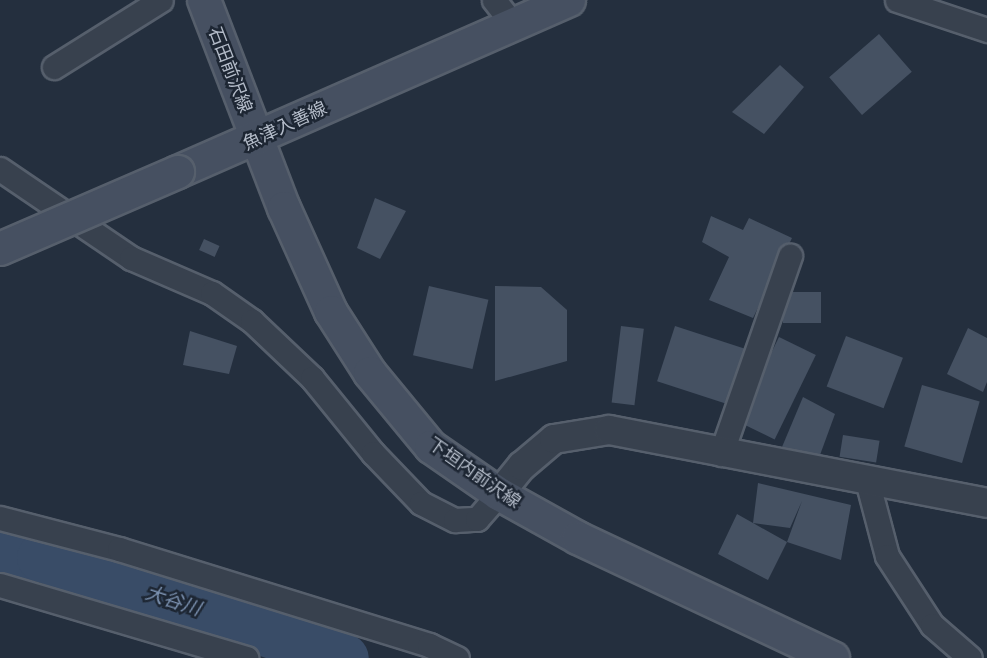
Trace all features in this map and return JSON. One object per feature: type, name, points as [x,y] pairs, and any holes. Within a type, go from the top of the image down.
[{"type":"main road","name":"石田前沢線","points":[[204,0],[257,140]]},
{"type":"main road","name":"魚津入善線","points":[[0,249],[257,140],[569,0]]},
{"type":"main road","name":"下垣内前沢線","points":[[257,140],[331,312],[370,373],[431,447],[499,494],[578,538],[833,658]]},
{"type":"street","points":[[54,67],[161,0]]},
{"type":"street","points":[[494,0],[513,24]]},
{"type":"street","points":[[897,0],[987,30]]},
{"type":"street","points":[[0,169],[131,258],[212,293],[252,321],[312,378],[373,453],[421,503],[456,520],[477,519],[522,466],[554,439],[609,430],[868,484],[987,503]]},
{"type":"street","points":[[721,454],[790,256]]},
{"type":"street","points":[[868,484],[887,556],[932,625],[970,658]]},
{"type":"street","points":[[0,518],[119,549],[429,645],[457,658]]},
{"type":"street","points":[[0,585],[246,658]]},
{"type":"building","points":[[879,34],[912,72],[862,115],[829,77]]},
{"type":"building","points":[[780,65],[804,87],[764,134],[732,112]]},
{"type":"building","points":[[375,198],[406,211],[380,259],[357,248]]},
{"type":"building","points":[[711,216],[743,230],[749,218],[792,238],[753,318],[709,300],[729,257],[702,242]]},
{"type":"building","points":[[204,239],[220,246],[215,257],[199,250]]},
{"type":"building","points":[[429,286],[488,300],[472,369],[413,355]]},
{"type":"building","points":[[495,286],[541,287],[567,310],[567,361],[495,381]]},
{"type":"building","points":[[783,292],[821,292],[821,323],[783,323]]},
{"type":"building","points":[[621,326],[644,329],[634,405],[612,402]]},
{"type":"building","points":[[675,326],[747,349],[729,405],[657,381]]},
{"type":"building","points":[[968,328],[987,338],[987,382],[983,392],[947,374]]},
{"type":"building","points":[[190,331],[237,346],[229,374],[183,365]]},
{"type":"building","points":[[846,336],[903,358],[884,408],[827,386]]},
{"type":"building","points":[[779,337],[816,355],[775,439],[738,421]]},
{"type":"building","points":[[922,385],[980,402],[962,463],[904,447]]},
{"type":"building","points":[[803,397],[835,414],[820,455],[782,447]]},
{"type":"building","points":[[843,435],[880,441],[876,463],[840,457]]},
{"type":"building","points":[[758,483],[851,505],[841,560],[787,542],[802,501],[790,528],[753,523]]},
{"type":"building","points":[[737,514],[787,542],[768,580],[718,554]]},
{"type":"waterway","name":"大谷川","points":[[0,551],[41,557],[344,658]]}]
